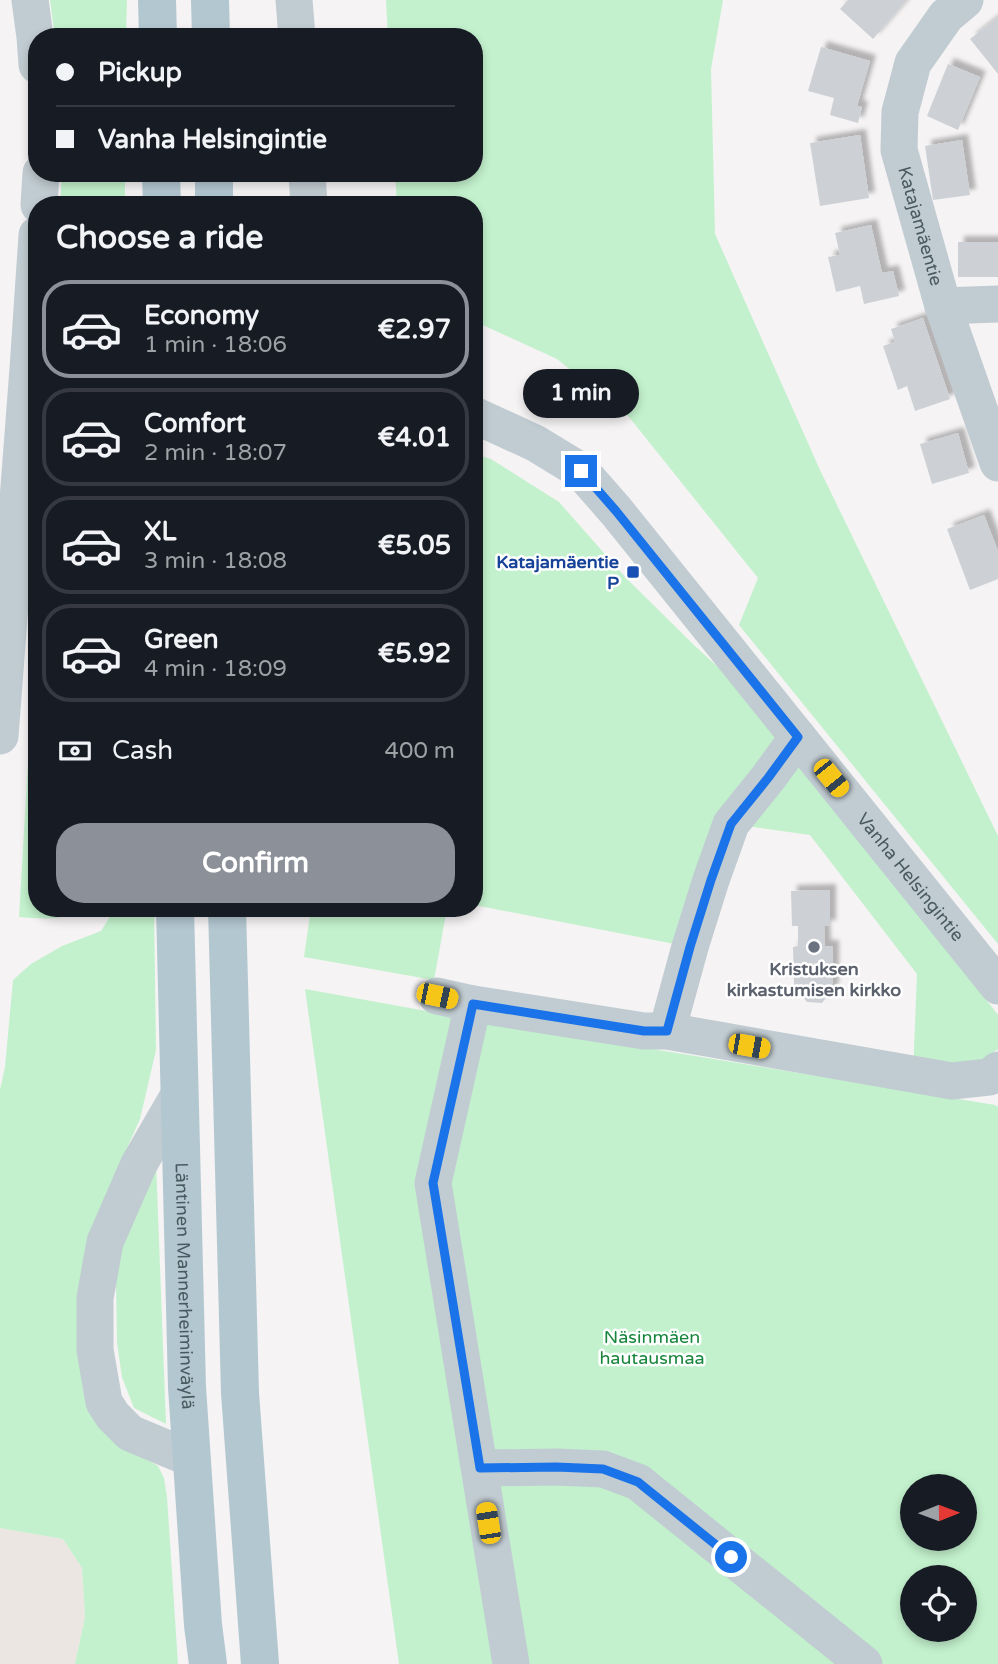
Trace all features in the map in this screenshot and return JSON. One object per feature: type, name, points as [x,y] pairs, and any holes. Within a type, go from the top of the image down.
[{"type":"main road","points":[[157,0],[158,28]]},
{"type":"main road","points":[[210,0],[211,28]]},
{"type":"main road","name":"Läntinen Mannerheiminväylä","points":[[175,917],[187,1387],[208,1664]]},
{"type":"main road","points":[[227,917],[240,1393],[260,1664]]},
{"type":"street","points":[[30,0],[34,28]]},
{"type":"street","points":[[294,0],[296,28]]},
{"type":"street","name":"Katajamäentie","points":[[965,0],[946,16],[913,63],[900,111],[899,150],[943,306],[998,463]]},
{"type":"street","points":[[0,736],[14,368],[28,287]]},
{"type":"street","points":[[943,306],[998,304]]},
{"type":"street","name":"Vanha Helsingintie","points":[[483,419],[535,443],[581,471],[998,985]]},
{"type":"street","points":[[667,1031],[690,947],[731,824],[798,737]]},
{"type":"street","points":[[437,996],[644,1031],[667,1031],[952,1081],[989,1077],[998,1070]]},
{"type":"street","points":[[473,1004],[433,1183],[511,1664]]},
{"type":"street","points":[[179,1095],[139,1164],[105,1242],[95,1298],[95,1350],[104,1402],[113,1416],[130,1433],[192,1459]]},
{"type":"street","points":[[480,1468],[603,1469],[638,1482],[863,1664]]},
{"type":"shaded area","points":[[0,1528],[63,1539],[82,1568],[85,1617],[75,1664],[0,1664]]},
{"type":"green space","points":[[50,0],[127,0],[126,28],[54,28]]},
{"type":"green space","points":[[386,0],[723,0],[711,69],[715,234],[820,470],[998,836],[998,944],[739,625],[758,578],[629,417],[557,359],[483,325],[483,196],[396,196],[396,182],[483,182],[483,28],[388,28]]},
{"type":"green space","points":[[61,182],[125,182],[125,196],[61,196]]},
{"type":"green space","points":[[483,457],[559,502],[626,578],[756,702],[998,1015],[998,1049],[952,1081],[913,1074],[917,974],[810,835],[731,824],[690,947],[483,907]]},
{"type":"green space","points":[[28,762],[28,917],[61,917],[45,918],[19,917]]},
{"type":"green space","points":[[110,917],[154,917],[156,1050],[140,1119],[106,1195],[114,1439],[158,1466],[164,1478],[178,1664],[75,1664],[85,1617],[82,1568],[63,1539],[0,1528],[0,1090],[5,1067],[13,980],[31,964],[62,946],[101,931]]},
{"type":"green space","points":[[310,917],[445,917],[434,980],[304,957]]},
{"type":"green space","name":"Näsinmäen hautausmaa","points":[[305,989],[998,1107],[998,1664],[399,1664]]},
{"type":"green space","points":[[156,1162],[166,1424],[134,1408],[122,1377],[117,1343],[116,1282],[121,1232]]},
{"type":"building","points":[[848,0],[907,0],[873,39],[840,9]]},
{"type":"building","points":[[998,17],[998,74],[970,39]]},
{"type":"building","points":[[821,47],[870,61],[857,106],[862,107],[858,123],[830,115],[834,98],[808,91]]},
{"type":"building","points":[[948,64],[980,77],[958,130],[927,116]]},
{"type":"building","points":[[860,135],[869,198],[820,206],[810,143]]},
{"type":"building","points":[[962,140],[970,195],[933,200],[925,146]]},
{"type":"building","points":[[871,225],[882,273],[893,271],[899,296],[864,304],[860,286],[836,292],[828,257],[840,255],[835,233]]},
{"type":"building","points":[[958,242],[998,242],[998,277],[958,277]]},
{"type":"building","points":[[923,318],[950,399],[915,411],[907,386],[898,390],[883,346],[895,342],[891,329]]},
{"type":"building","points":[[958,433],[969,473],[932,484],[920,444]]},
{"type":"building","points":[[984,515],[998,551],[998,579],[970,590],[947,529]]},
{"type":"building","name":"Kristuksen kirkastumisen kirkko","points":[[830,890],[830,926],[824,926],[825,946],[833,946],[833,988],[822,1003],[807,1002],[794,985],[793,947],[798,946],[798,926],[792,926],[791,891]]},
{"type":"place","name":"Katajamäentie P","points":[[633,572]]},
{"type":"place","name":"Kristuksen kirkastumisen kirkko","points":[[814,947]]},
{"type":"route","points":[[581,471],[798,737],[731,824],[690,947],[667,1031],[644,1031],[473,1004],[433,1183],[480,1468],[603,1469],[638,1482],[731,1557]]}]
